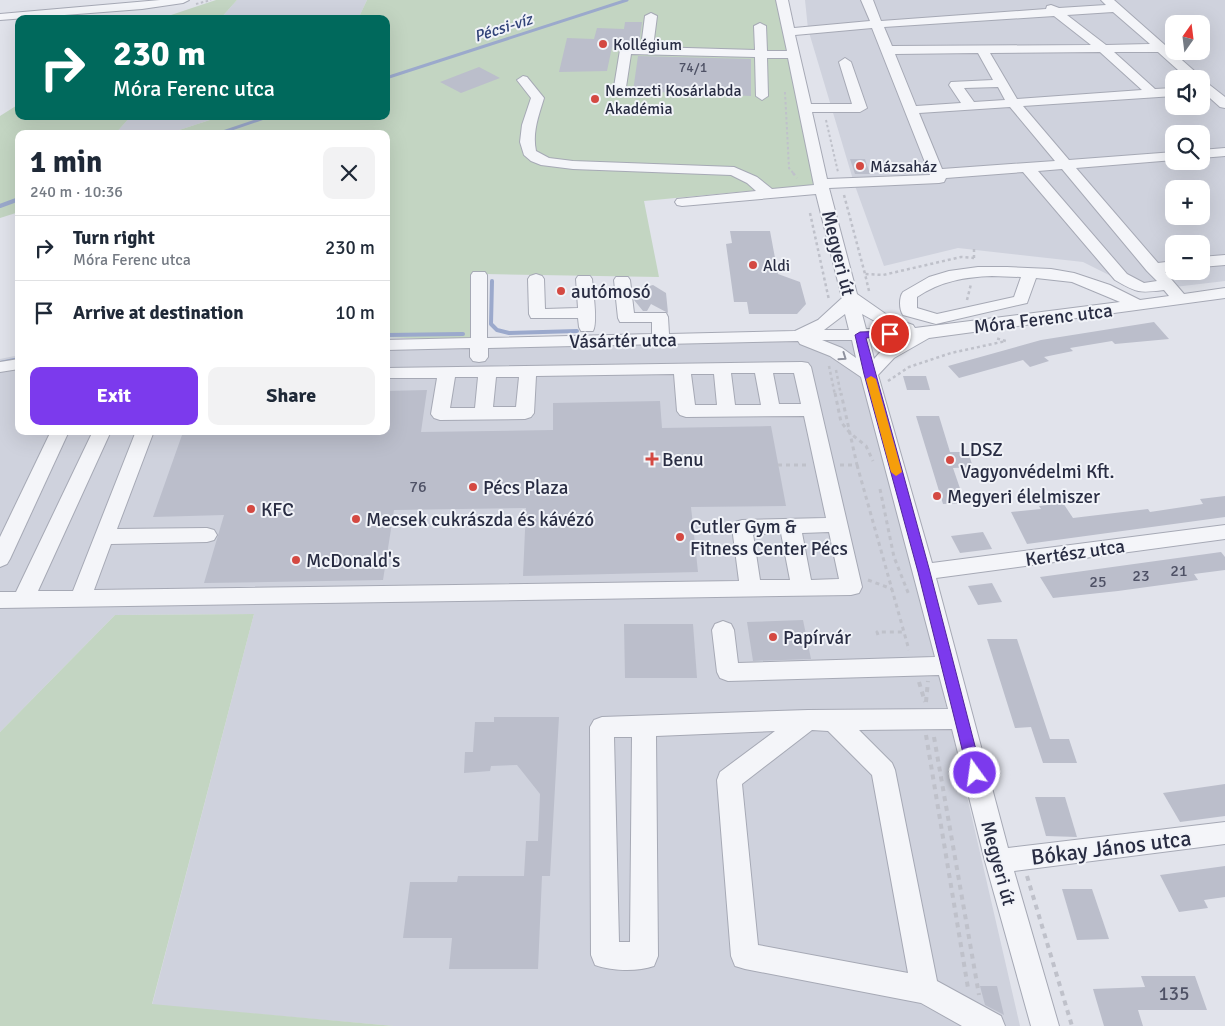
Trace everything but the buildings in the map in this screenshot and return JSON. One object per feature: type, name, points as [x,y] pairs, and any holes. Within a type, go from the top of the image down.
[{"type":"street","points":[[25,15],[150,5],[184,0]]},
{"type":"street","name":"Megyeri út","points":[[782,0],[790,32],[789,55],[806,108],[822,186],[860,335],[877,374],[924,572],[929,666],[962,720],[998,861],[1046,1026]]},
{"type":"street","points":[[682,202],[805,190],[840,183],[939,179],[867,0]]},
{"type":"street","points":[[1042,0],[1102,48],[1153,94]]},
{"type":"street","points":[[790,32],[808,29],[1056,12],[1111,4],[1186,70]]},
{"type":"street","points":[[0,17],[15,16]]},
{"type":"street","points":[[646,51],[651,16]]},
{"type":"street","points":[[760,26],[762,96]]},
{"type":"street","points":[[887,50],[1161,48]]},
{"type":"street","points":[[982,49],[1014,104],[1181,300]]},
{"type":"street","points":[[620,87],[626,50],[789,55]]},
{"type":"street","points":[[806,108],[860,108],[845,62]]},
{"type":"street","points":[[524,80],[538,98],[529,124],[527,142],[529,152],[536,158],[546,162],[573,165],[734,171],[752,180],[769,194]]},
{"type":"street","points":[[971,107],[955,85],[1001,83]]},
{"type":"street","points":[[911,110],[1165,93]]},
{"type":"street","points":[[1210,93],[1225,104]]},
{"type":"street","points":[[1210,153],[1225,152]]},
{"type":"street","points":[[937,174],[1165,157]]},
{"type":"street","points":[[1027,167],[1121,277],[1141,288],[1167,284]]},
{"type":"street","points":[[1210,261],[1225,260]]},
{"type":"street","points":[[1030,273],[1021,300],[936,319],[909,311],[908,295],[922,284],[973,265],[1068,276],[1099,286],[1139,306]]},
{"type":"street","points":[[1153,268],[1165,267]]},
{"type":"street","points":[[479,274],[479,344],[483,372],[483,414]]},
{"type":"street","points":[[536,279],[537,314],[586,313]]},
{"type":"street","points":[[584,279],[588,341]]},
{"type":"street","points":[[622,280],[626,318],[660,317],[661,339]]},
{"type":"street","points":[[1219,294],[1225,308]]},
{"type":"street","name":"Móra Ferenc utca","points":[[860,335],[926,333],[1219,294]]},
{"type":"street","points":[[782,336],[817,329],[831,319],[851,297],[880,320],[896,327],[926,333]]},
{"type":"street","points":[[782,336],[812,341],[877,374],[888,354],[926,333]]},
{"type":"street","name":"Vásártér utca","points":[[390,345],[860,335]]},
{"type":"street","points":[[0,367],[15,365]]},
{"type":"street","points":[[0,600],[851,587],[802,367],[390,373]]},
{"type":"street","points":[[722,368],[727,411]]},
{"type":"street","points":[[763,368],[771,411]]},
{"type":"street","points":[[682,369],[686,411],[812,410]]},
{"type":"street","points":[[447,372],[440,414],[525,413],[528,371]]},
{"type":"street","points":[[0,558],[58,435]]},
{"type":"street","points":[[23,600],[100,435]]},
{"type":"street","points":[[80,599],[143,435]]},
{"type":"street","points":[[752,589],[742,527],[837,525]]},
{"type":"street","points":[[790,526],[802,588]]},
{"type":"street","name":"Kertész utca","points":[[924,572],[1225,532]]},
{"type":"street","points":[[104,537],[207,535]]},
{"type":"street","points":[[723,630],[728,672],[929,666]]},
{"type":"street","points":[[644,727],[644,956],[605,956],[602,727],[808,720],[909,720],[927,713],[962,720]]},
{"type":"street","points":[[808,720],[729,780],[745,956],[925,990],[983,1022]]},
{"type":"street","points":[[834,720],[883,770],[925,990]]},
{"type":"street","name":"Bókay János utca","points":[[998,861],[1225,832]]},
{"type":"path","points":[[789,55],[789,168],[792,174],[803,184],[805,190],[829,304],[828,312],[824,317],[831,319]]},
{"type":"path","points":[[823,108],[840,183],[858,242],[865,274]]},
{"type":"path","points":[[963,313],[970,284],[977,277],[973,265],[974,248]]},
{"type":"path","points":[[877,374],[887,382],[909,367],[951,353],[1006,341],[988,337]]},
{"type":"path","points":[[836,352],[828,364],[841,422],[850,433],[866,446],[874,463]]},
{"type":"path","points":[[857,465],[904,632],[929,666],[927,713],[983,1022]]},
{"type":"path","points":[[878,480],[886,514],[889,540],[903,585],[912,600]]},
{"type":"path","points":[[878,635],[877,632],[904,632]]},
{"type":"path","points":[[929,666],[927,713],[983,1022]]},
{"type":"path","points":[[1035,871],[1025,872],[1072,1026]]},
{"type":"shaded area","points":[[237,0],[367,0],[360,15],[224,15]]},
{"type":"shaded area","points":[[805,0],[1225,0],[1225,281],[1141,291],[1083,262],[958,248],[884,266],[854,183],[808,29]]},
{"type":"shaded area","points":[[127,120],[210,120],[179,130],[119,130]]},
{"type":"shaded area","points":[[390,337],[488,342],[861,337],[1020,1026],[394,1026],[152,1005],[254,614],[115,615],[0,732],[0,359],[15,356],[15,435],[390,435]]},
{"type":"green space","points":[[216,0],[237,0],[224,15],[171,15]]},
{"type":"green space","name":"Nemzeti Kosárlabda Akadémia","points":[[367,0],[781,0],[821,184],[644,201],[659,277],[486,274],[488,342],[390,337],[390,130],[179,130],[210,120],[390,120],[390,15],[360,15]]},
{"type":"green space","points":[[15,107],[15,120],[127,120],[119,130],[15,130],[15,213],[0,218],[0,116]]},
{"type":"green space","points":[[254,614],[152,1004],[394,1026],[0,1026],[0,732],[115,615]]},
{"type":"waterway","name":"Pécsi-víz","points":[[390,77],[627,0]]},
{"type":"waterway","name":"Pécsi-víz","points":[[229,130],[258,120]]},
{"type":"waterway","name":"Pécsi-víz","points":[[0,206],[15,200]]},
{"type":"waterway","points":[[492,281],[491,324],[497,330],[509,333],[577,331]]},
{"type":"waterway","points":[[390,335],[463,334]]},
{"type":"waterway","points":[[0,363],[15,360]]},
{"type":"slow traffic","points":[[871,379],[896,472]]},
{"type":"place","name":"Kollégium","points":[[603,44]]},
{"type":"place","name":"Nemzeti Kosárlabda Akadémia","points":[[595,99]]},
{"type":"place","name":"Mázsaház","points":[[860,166]]},
{"type":"place","name":"Aldi","points":[[753,265]]},
{"type":"place","name":"autómosó","points":[[561,291]]},
{"type":"place","name":"Benu","points":[[652,459]]},
{"type":"place","name":"LDSZ Vagyonvédelmi Kft.","points":[[950,460]]},
{"type":"place","name":"Pécs Plaza","points":[[473,487]]},
{"type":"place","name":"Megyeri élelmiszer","points":[[937,496]]},
{"type":"place","name":"KFC","points":[[251,509]]},
{"type":"place","name":"Mecsek cukrászda és kávézó","points":[[356,519]]},
{"type":"place","name":"Cutler Gym & Fitness Center Pécs","points":[[680,537]]},
{"type":"place","name":"McDonald's","points":[[296,560]]},
{"type":"place","name":"Papírvár","points":[[773,637]]},
{"type":"route","points":[[890,334],[860,335],[924,572],[975,773]]}]
